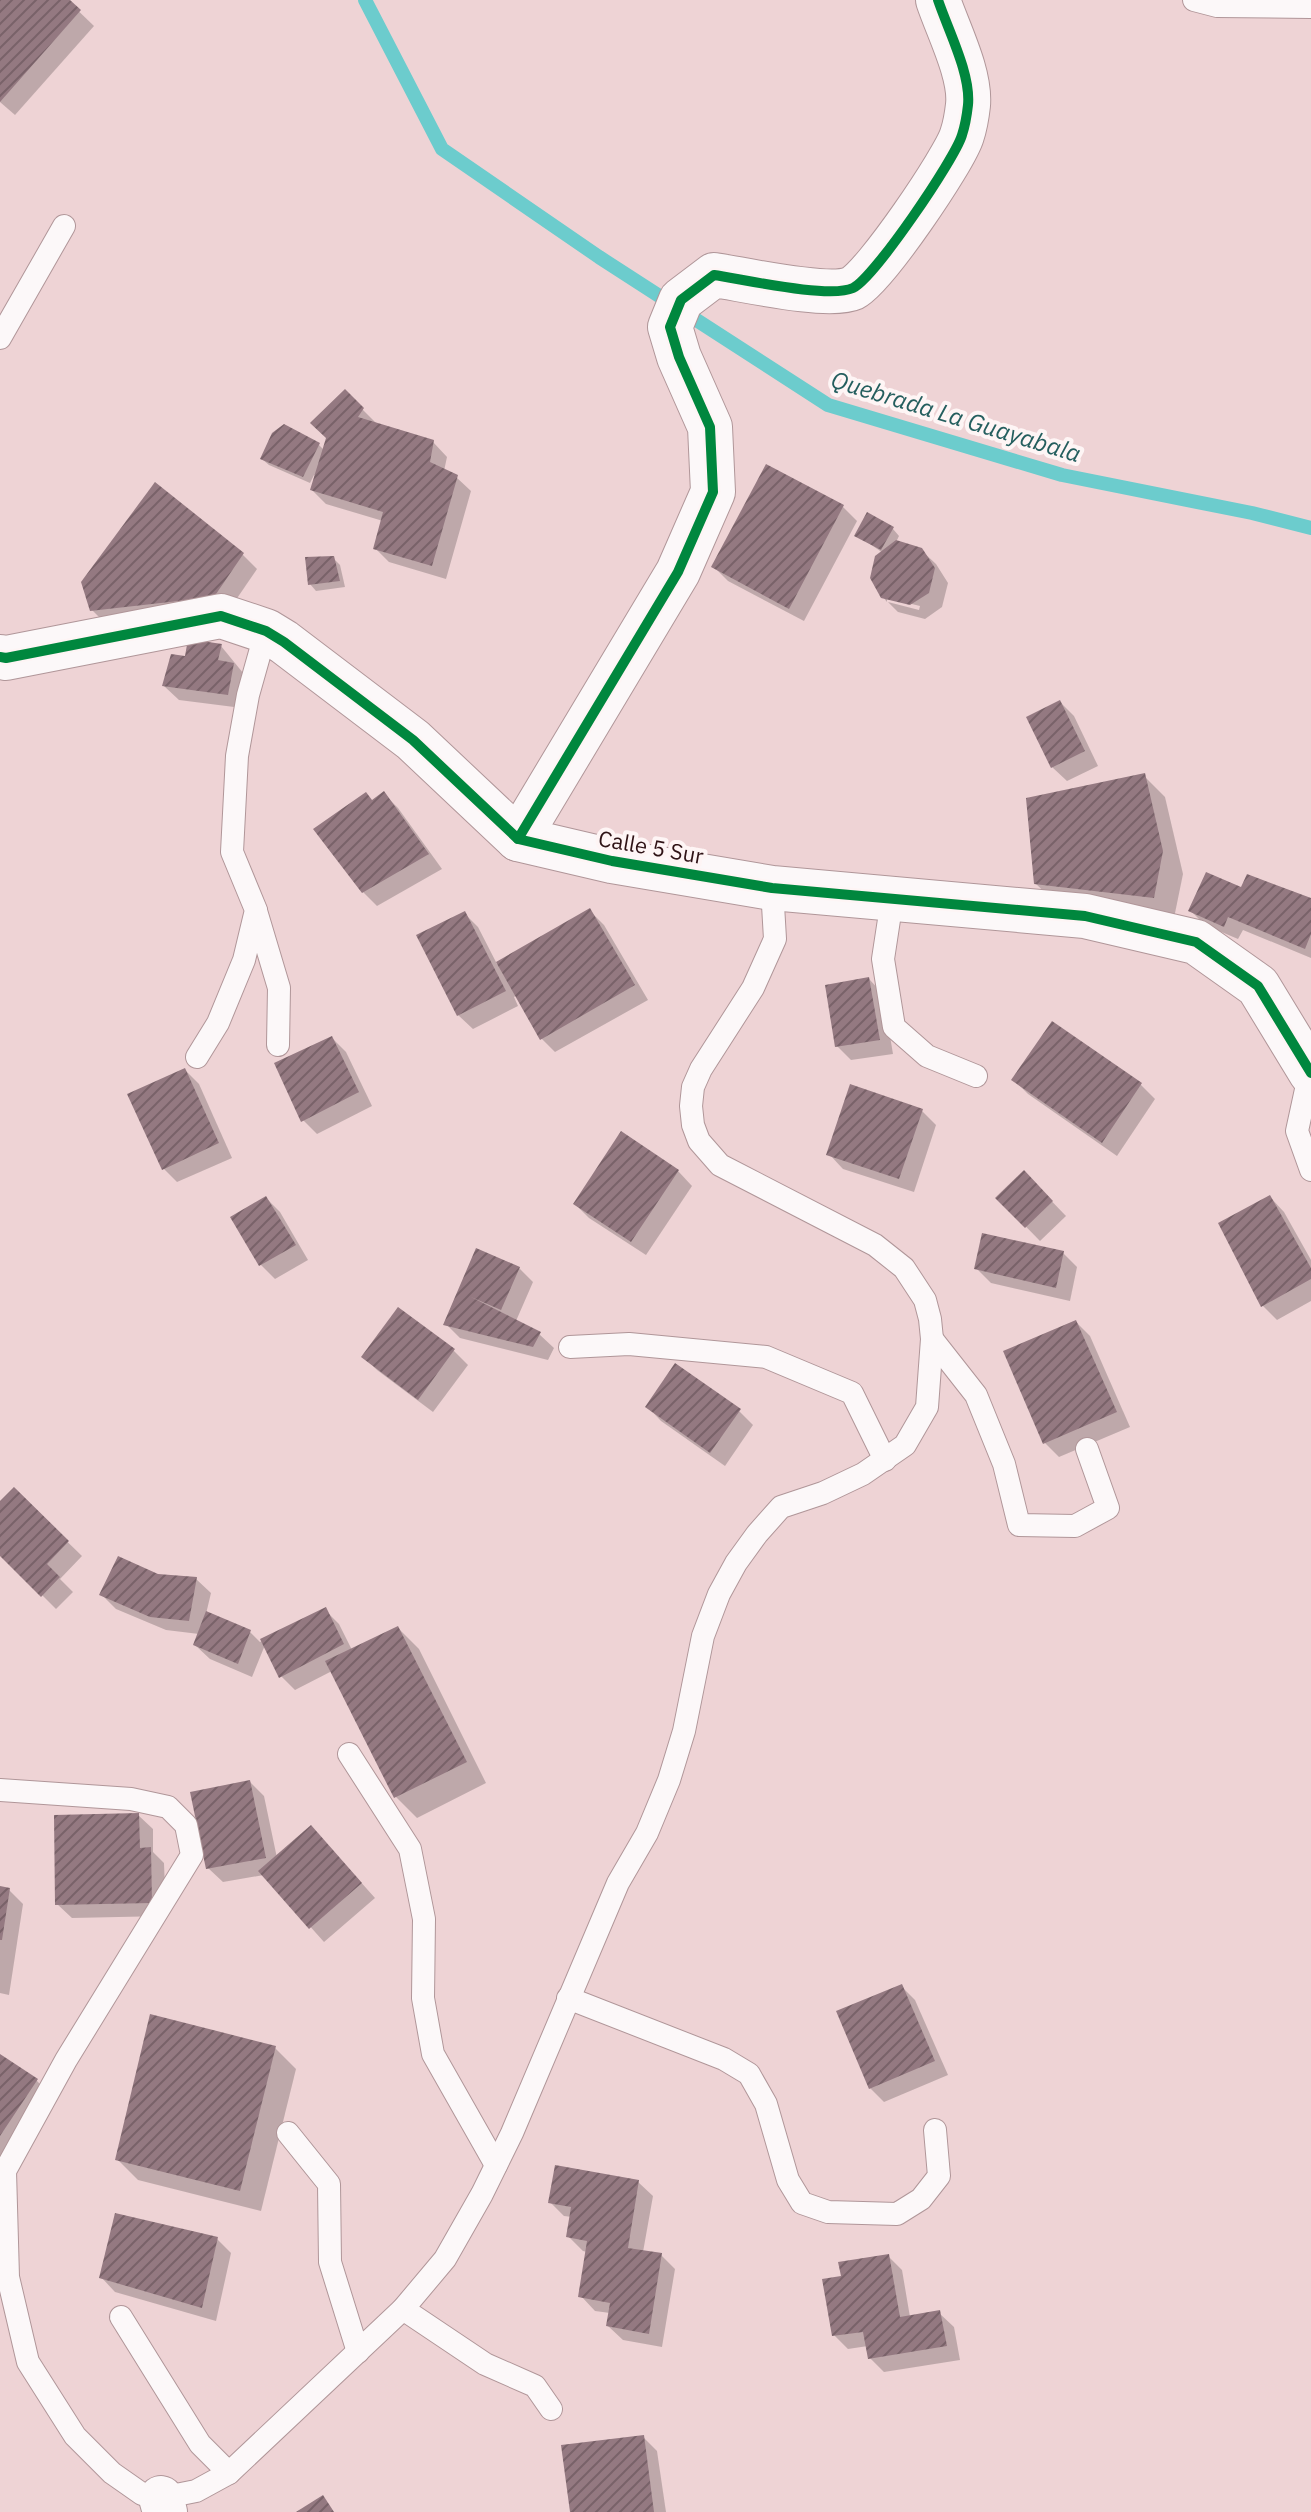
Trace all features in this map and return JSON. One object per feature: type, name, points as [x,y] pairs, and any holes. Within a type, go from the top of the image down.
[{"type":"street","points":[[0,657],[221,616],[266,631],[413,740],[518,839],[678,572],[713,492],[710,427],[679,357],[675,313],[714,275],[820,291],[852,288],[878,263],[962,137],[968,103],[967,83],[938,0]]},
{"type":"street","name":"Calle 5 Sur","points":[[518,839],[612,861],[772,888],[1085,916],[1196,942],[1258,986],[1310,1072]]},
{"type":"lane","points":[[1194,0],[1217,6],[1311,7]]},
{"type":"lane","points":[[0,338],[64,226]]},
{"type":"lane","points":[[266,631],[248,695],[237,756],[232,852],[256,910],[279,988],[278,1045]]},
{"type":"lane","points":[[0,1790],[131,1799],[168,1807],[186,1825],[192,1855],[66,2060],[5,2171],[8,2277],[28,2362],[75,2436],[112,2473],[163,2505],[229,2473],[403,2309],[445,2259],[496,2165],[618,1883],[647,1833],[669,1780],[684,1731],[703,1636],[719,1594],[736,1563],[781,1507],[823,1493],[863,1474],[905,1445],[927,1407],[932,1339],[925,1300],[916,1282],[891,1255],[720,1165],[699,1141],[693,1125],[693,1087],[701,1069],[753,988],[775,939],[772,888]]},
{"type":"lane","points":[[892,900],[883,959],[894,1027],[927,1056],[976,1076]]},
{"type":"lane","points":[[197,1057],[218,1023],[244,960],[256,910]]},
{"type":"lane","points":[[1310,1072],[1297,1131],[1311,1170]]},
{"type":"lane","points":[[932,1339],[976,1395],[1004,1464],[1019,1525],[1075,1526],[1108,1508],[1087,1449]]},
{"type":"lane","points":[[570,1347],[629,1344],[766,1357],[852,1393],[885,1460]]},
{"type":"lane","points":[[349,1754],[410,1849],[424,1919],[423,1998],[433,2054],[496,2165]]},
{"type":"lane","points":[[568,1998],[724,2059],[749,2074],[766,2104],[788,2180],[802,2203],[828,2212],[897,2214],[921,2199],[939,2176],[935,2130]]},
{"type":"lane","points":[[288,2133],[329,2184],[330,2262],[358,2352]]},
{"type":"lane","points":[[403,2309],[485,2364],[535,2386],[551,2409]]},
{"type":"lane","points":[[121,2317],[200,2444],[229,2473]]},
{"type":"building","points":[[0,0],[70,0],[81,10],[0,102]]},
{"type":"building","points":[[345,389],[364,408],[358,417],[434,440],[430,462],[458,475],[432,566],[373,549],[383,512],[310,490],[326,438],[310,423]]},
{"type":"building","points":[[284,424],[320,443],[303,477],[260,459],[272,433]]},
{"type":"building","points":[[766,464],[844,505],[789,609],[711,567]]},
{"type":"building","points":[[155,482],[244,553],[214,597],[90,611],[81,582]]},
{"type":"building","points":[[867,512],[894,527],[881,550],[854,536]]},
{"type":"building","points":[[896,540],[922,548],[935,568],[929,593],[910,605],[881,598],[870,578],[875,556]]},
{"type":"building","points":[[334,556],[340,581],[308,585],[305,557]]},
{"type":"building","points":[[188,639],[222,644],[218,660],[234,663],[228,695],[162,686],[171,654],[185,656]]},
{"type":"building","points":[[1060,700],[1085,751],[1051,768],[1026,717]]},
{"type":"building","points":[[1145,773],[1163,851],[1154,898],[1034,884],[1026,798]]},
{"type":"building","points":[[384,791],[429,854],[362,893],[313,829],[366,792],[372,800]]},
{"type":"building","points":[[1206,872],[1241,887],[1247,874],[1311,898],[1311,934],[1305,949],[1228,917],[1224,927],[1188,911]]},
{"type":"building","points":[[590,908],[635,985],[540,1040],[496,962]]},
{"type":"building","points":[[465,911],[506,991],[457,1016],[416,935]]},
{"type":"building","points":[[869,977],[880,1040],[835,1047],[825,985]]},
{"type":"building","points":[[1052,1021],[1142,1083],[1102,1143],[1011,1080]]},
{"type":"building","points":[[332,1036],[359,1092],[301,1122],[274,1063]]},
{"type":"building","points":[[185,1068],[219,1143],[162,1170],[127,1094]]},
{"type":"building","points":[[850,1084],[923,1109],[899,1179],[826,1155]]},
{"type":"building","points":[[621,1131],[679,1170],[631,1242],[573,1204]]},
{"type":"building","points":[[1024,1170],[1053,1201],[1025,1228],[995,1198]]},
{"type":"building","points":[[1270,1195],[1311,1268],[1311,1279],[1261,1307],[1218,1223]]},
{"type":"building","points":[[266,1196],[296,1245],[259,1266],[230,1217]]},
{"type":"building","points":[[982,1233],[1064,1251],[1056,1288],[974,1269]]},
{"type":"building","points":[[476,1248],[520,1267],[501,1310],[471,1297],[541,1332],[533,1347],[443,1325]]},
{"type":"building","points":[[398,1307],[455,1349],[418,1400],[361,1357]]},
{"type":"building","points":[[1076,1320],[1117,1412],[1043,1444],[1003,1351]]},
{"type":"building","points":[[675,1363],[741,1409],[710,1453],[645,1407]]},
{"type":"building","points":[[14,1487],[69,1541],[47,1564],[60,1577],[41,1597],[0,1556],[0,1501]]},
{"type":"building","points":[[118,1556],[158,1574],[197,1577],[189,1621],[150,1617],[99,1595]]},
{"type":"building","points":[[326,1607],[344,1644],[279,1678],[260,1639]]},
{"type":"building","points":[[206,1611],[251,1630],[238,1664],[193,1645]]},
{"type":"building","points":[[398,1626],[467,1762],[394,1798],[325,1661]]},
{"type":"building","points":[[250,1780],[266,1858],[206,1869],[190,1792]]},
{"type":"building","points":[[139,1813],[140,1848],[151,1847],[152,1903],[55,1905],[54,1815]]},
{"type":"building","points":[[311,1825],[362,1883],[309,1929],[258,1871]]},
{"type":"building","points":[[0,1886],[10,1888],[2,1940],[0,1940]]},
{"type":"building","points":[[902,1984],[935,2061],[869,2089],[836,2011]]},
{"type":"building","points":[[150,2014],[276,2046],[240,2191],[115,2160]]},
{"type":"building","points":[[0,2054],[38,2079],[0,2136]]},
{"type":"building","points":[[555,2165],[639,2180],[628,2248],[662,2253],[649,2334],[606,2326],[610,2303],[578,2297],[587,2241],[566,2237],[571,2207],[548,2203]]},
{"type":"building","points":[[115,2213],[218,2237],[202,2308],[99,2278]]},
{"type":"building","points":[[889,2254],[900,2317],[940,2310],[947,2346],[868,2359],[863,2332],[832,2336],[822,2279],[841,2276],[838,2262]]},
{"type":"building","points":[[644,2435],[654,2512],[570,2512],[561,2445]]},
{"type":"building","points":[[323,2495],[334,2512],[296,2512]]},
{"type":"waterway","name":"Quebrada La Guayabala","points":[[365,0],[442,149],[599,257],[828,405],[1062,475],[1311,528]]},
{"type":"cycle path","points":[[518,839],[678,572],[713,492],[710,427],[679,357],[670,327],[681,300],[714,275],[806,290],[841,291],[853,288],[878,263],[945,168],[965,124],[968,105],[966,80],[938,0]]},
{"type":"cycle path","points":[[0,657],[221,616],[266,631],[284,642],[413,740],[518,839],[612,861],[772,888],[1085,916],[1196,942],[1258,986],[1311,1073]]}]
